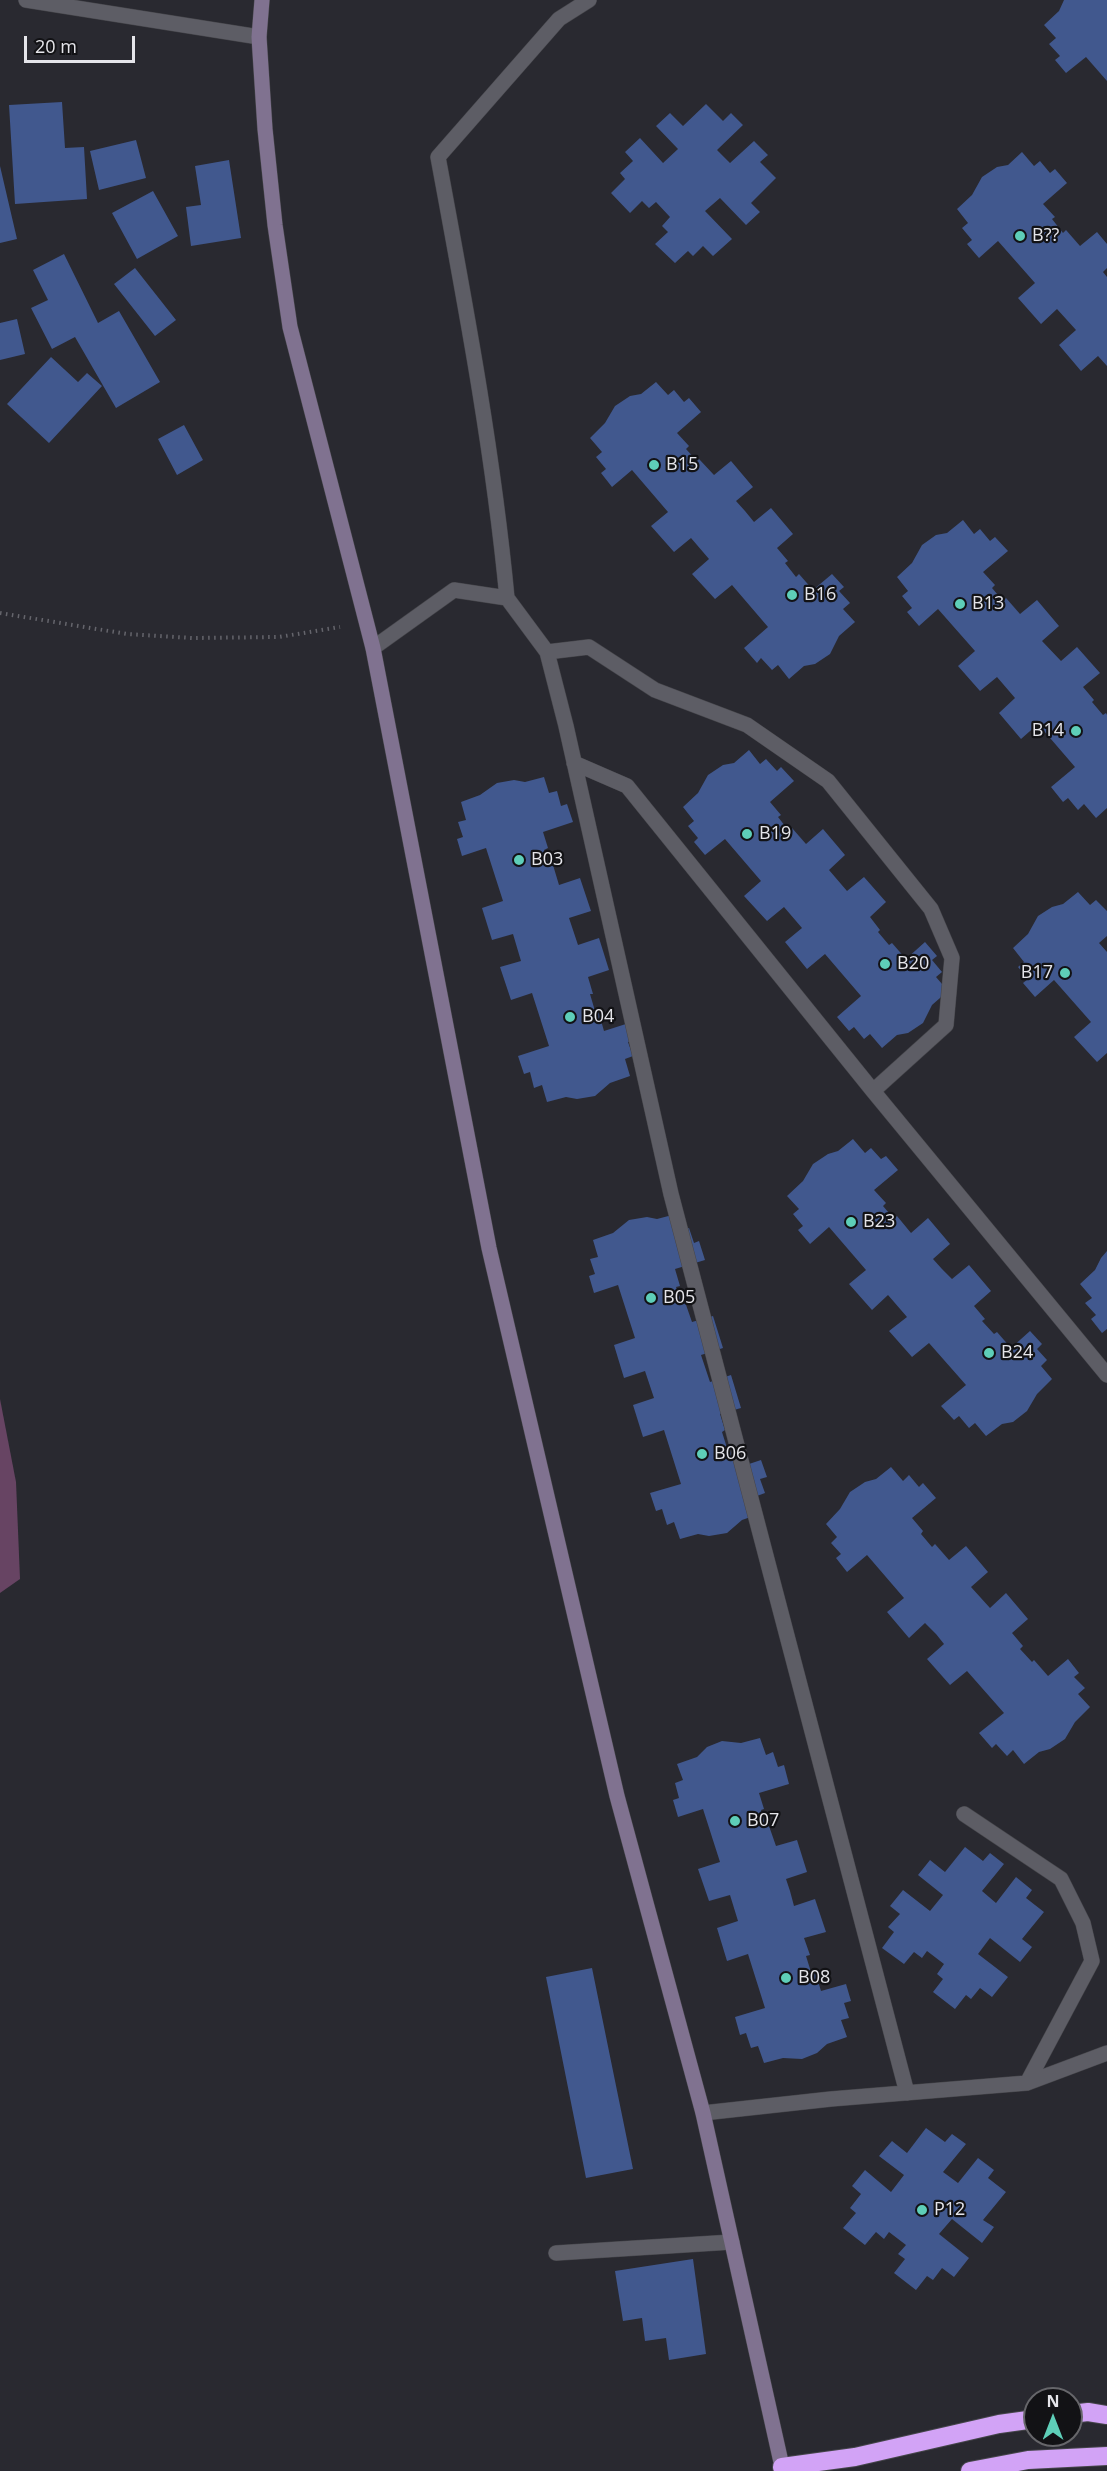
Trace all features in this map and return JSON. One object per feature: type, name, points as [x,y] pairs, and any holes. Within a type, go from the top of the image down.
[{"type":"highway","points":[[1083,2413],[1107,2415]]},
{"type":"highway","points":[[783,2469],[855,2457],[999,2424],[1023,2421]]},
{"type":"highway","points":[[970,2471],[1028,2460],[1107,2456]]},
{"type":"street","points":[[26,0],[259,37]]},
{"type":"street","points":[[262,0],[259,37],[275,225],[290,327],[374,648],[489,1248],[617,1796],[703,2113],[783,2469]]},
{"type":"street","points":[[589,0],[560,19],[438,157],[466,308],[502,542],[507,598],[547,652],[671,1194],[907,2092]]},
{"type":"street","points":[[374,648],[454,590],[507,598]]},
{"type":"street","points":[[547,652],[589,647],[655,690],[747,725],[828,781],[931,909],[952,958],[946,1025],[873,1091]]},
{"type":"street","points":[[574,763],[627,786],[873,1091],[1107,1374]]},
{"type":"street","points":[[964,1814],[1061,1879],[1083,1923],[1092,1961],[1027,2083]]},
{"type":"street","points":[[703,2113],[907,2092],[1027,2083],[1107,2053]]},
{"type":"street","points":[[555,2253],[732,2242]]},
{"type":"path","points":[[0,614],[127,634],[192,638],[279,637],[367,622]]},
{"type":"shaded area","points":[[0,1399],[16,1482],[20,1579],[0,1593]]},
{"type":"building","points":[[1064,0],[1107,0],[1107,81],[1086,57],[1066,73],[1055,60],[1060,56],[1049,44],[1056,38],[1044,25],[1059,11]]},
{"type":"building","points":[[62,102],[65,148],[84,147],[87,199],[15,204],[9,105]]},
{"type":"building","points":[[706,104],[723,121],[731,113],[743,125],[717,150],[730,163],[754,141],[768,155],[760,162],[776,178],[751,203],[760,212],[746,225],[720,198],[705,211],[732,239],[713,256],[703,246],[693,256],[688,251],[675,263],[655,244],[668,232],[662,226],[670,217],[656,202],[649,208],[642,201],[630,213],[611,193],[625,179],[620,173],[633,161],[625,152],[640,138],[663,163],[678,149],[656,126],[670,113],[683,126]]},
{"type":"building","points":[[136,140],[146,178],[99,190],[90,151]]},
{"type":"building","name":"B??","points":[[1022,152],[1034,166],[1040,161],[1050,173],[1055,169],[1067,183],[1043,204],[1055,217],[1052,219],[1063,233],[1066,230],[1080,246],[1097,232],[1107,244],[1107,268],[1103,272],[1107,277],[1107,366],[1098,356],[1081,371],[1059,345],[1076,330],[1057,309],[1041,324],[1018,298],[1035,283],[998,241],[979,258],[967,244],[972,240],[962,228],[968,223],[957,209],[972,195],[982,177],[997,167],[1008,165]]},
{"type":"building","points":[[229,160],[241,238],[191,246],[186,207],[201,205],[195,166]]},
{"type":"building","points":[[0,166],[17,239],[0,243]]},
{"type":"building","points":[[153,191],[178,236],[137,259],[112,213]]},
{"type":"building","points":[[64,254],[98,323],[119,311],[160,382],[116,408],[75,337],[52,349],[31,308],[48,300],[33,270]]},
{"type":"building","points":[[135,268],[176,320],[155,336],[114,284]]},
{"type":"building","points":[[17,319],[25,354],[0,360],[0,323]]},
{"type":"building","points":[[51,357],[78,382],[87,373],[102,386],[49,443],[7,404]]},
{"type":"building","points":[[656,382],[668,395],[674,390],[684,402],[689,398],[701,412],[677,433],[689,446],[686,449],[714,475],[731,461],[753,487],[736,501],[754,522],[771,508],[793,534],[777,548],[788,561],[785,563],[796,577],[799,574],[813,590],[832,574],[844,587],[839,591],[850,603],[843,609],[855,622],[839,636],[830,654],[815,664],[804,666],[789,679],[778,665],[772,670],[761,658],[757,663],[744,648],[768,627],[732,585],[715,599],[692,574],[709,559],[691,538],[674,552],[651,526],[668,512],[632,470],[612,487],[601,473],[606,469],[596,457],[602,452],[590,438],[605,423],[615,406],[630,396],[641,394]]},
{"type":"building","points":[[184,425],[203,460],[177,475],[158,439]]},
{"type":"building","points":[[963,520],[974,534],[980,529],[990,541],[995,537],[1008,551],[983,572],[995,585],[992,588],[1003,601],[1006,598],[1020,614],[1037,600],[1059,626],[1042,641],[1061,661],[1077,647],[1100,673],[1083,687],[1103,715],[1106,713],[1107,715],[1107,808],[1096,818],[1084,804],[1078,810],[1068,798],[1063,802],[1051,787],[1075,767],[1038,724],[1021,739],[999,713],[1015,698],[997,677],[980,691],[958,666],[975,651],[938,609],[919,626],[907,612],[912,608],[902,596],[908,591],[897,577],[912,563],[922,545],[936,535],[947,533]]},
{"type":"building","points":[[749,750],[760,764],[766,759],[777,771],[781,767],[794,781],[770,802],[781,815],[778,817],[789,831],[792,828],[806,844],[823,829],[845,855],[829,870],[847,891],[864,877],[886,902],[870,917],[880,930],[878,932],[889,945],[892,943],[906,959],[925,942],[937,956],[932,960],[942,972],[936,977],[948,991],[932,1005],[923,1023],[908,1033],[897,1035],[882,1048],[870,1034],[864,1039],[854,1027],[849,1031],[837,1017],[861,996],[825,954],[807,969],[785,942],[802,928],[784,907],[767,921],[744,896],[761,881],[725,839],[705,855],[694,842],[698,838],[688,826],[694,821],[683,807],[698,793],[708,775],[723,765],[734,763]]},
{"type":"building","points":[[544,777],[549,793],[557,791],[561,806],[567,804],[573,822],[543,832],[548,848],[544,850],[549,866],[553,865],[559,885],[580,878],[591,911],[569,918],[578,945],[599,938],[609,970],[588,977],[595,1011],[598,1010],[604,1031],[629,1023],[635,1040],[628,1042],[633,1056],[625,1059],[630,1076],[610,1083],[595,1096],[577,1099],[566,1097],[547,1102],[542,1085],[534,1088],[530,1072],[524,1074],[518,1056],[549,1046],[532,993],[511,1000],[500,967],[521,961],[513,934],[492,940],[482,908],[503,901],[486,848],[462,856],[457,839],[463,837],[458,822],[466,820],[461,802],[480,795],[497,783],[514,780],[525,782]]},
{"type":"building","name":"B17","points":[[1078,892],[1090,905],[1096,900],[1107,911],[1107,936],[1099,943],[1107,952],[1107,1053],[1097,1062],[1074,1037],[1091,1022],[1054,980],[1035,997],[1023,983],[1028,979],[1018,967],[1024,962],[1013,948],[1028,934],[1038,916],[1052,907],[1063,904]]},
{"type":"building","points":[[853,1139],[865,1153],[871,1148],[881,1159],[886,1156],[898,1170],[874,1190],[886,1203],[883,1206],[894,1219],[897,1216],[911,1233],[928,1218],[950,1244],[933,1259],[952,1279],[969,1265],[991,1291],[974,1306],[985,1319],[982,1321],[994,1334],[997,1332],[1011,1348],[1030,1331],[1042,1344],[1037,1349],[1047,1360],[1041,1366],[1052,1379],[1037,1394],[1027,1411],[1013,1422],[1002,1424],[986,1436],[975,1423],[969,1428],[959,1416],[954,1420],[941,1406],[966,1385],[929,1343],[912,1357],[889,1331],[907,1317],[888,1295],[872,1310],[849,1284],[866,1270],[829,1227],[810,1244],[798,1230],[803,1226],[793,1214],[799,1209],[787,1196],[803,1181],[813,1164],[828,1154],[838,1151]]},
{"type":"building","points":[[676,1214],[681,1230],[689,1228],[694,1243],[699,1241],[705,1260],[675,1269],[680,1286],[676,1287],[682,1303],[685,1302],[692,1322],[713,1316],[723,1348],[701,1355],[710,1382],[731,1375],[741,1408],[720,1414],[727,1448],[731,1447],[737,1468],[761,1460],[767,1477],[760,1479],[765,1493],[757,1496],[762,1513],[742,1520],[727,1533],[709,1536],[698,1534],[680,1539],[674,1522],[667,1525],[662,1509],[656,1511],[650,1493],[681,1484],[664,1430],[643,1437],[633,1405],[654,1398],[645,1371],[624,1378],[614,1345],[635,1338],[618,1285],[594,1293],[589,1276],[595,1274],[590,1259],[598,1257],[593,1240],[613,1233],[629,1220],[647,1217],[657,1219]]},
{"type":"building","points":[[1107,1251],[1107,1329],[1102,1333],[1091,1319],[1096,1315],[1085,1303],[1092,1298],[1080,1284],[1095,1270]]},
{"type":"building","points":[[891,1467],[903,1481],[909,1475],[919,1487],[923,1483],[936,1498],[912,1518],[932,1547],[935,1544],[949,1560],[966,1546],[988,1572],[971,1587],[990,1608],[1006,1593],[1028,1619],[1012,1633],[1023,1646],[1020,1649],[1048,1676],[1068,1659],[1079,1673],[1074,1677],[1085,1688],[1078,1694],[1090,1707],[1075,1722],[1065,1739],[1050,1749],[1039,1752],[1024,1764],[1013,1750],[1007,1756],[996,1744],[992,1748],[979,1733],[1004,1713],[967,1671],[950,1685],[927,1659],[944,1644],[936,1634],[925,1623],[909,1638],[887,1612],[904,1598],[867,1555],[847,1572],[836,1558],[841,1554],[831,1543],[837,1537],[826,1524],[840,1509],[850,1492],[865,1482],[876,1479]]},
{"type":"building","points":[[760,1738],[766,1755],[773,1752],[778,1767],[784,1765],[789,1784],[759,1793],[766,1827],[769,1826],[776,1846],[797,1840],[807,1872],[786,1879],[794,1906],[815,1899],[826,1932],[804,1938],[810,1955],[806,1956],[811,1972],[815,1971],[821,1991],[846,1984],[851,2001],[844,2003],[849,2018],[841,2020],[847,2037],[827,2044],[817,2053],[802,2059],[783,2058],[764,2063],[758,2046],[751,2048],[746,2033],[740,2035],[735,2017],[765,2008],[748,1954],[727,1961],[717,1928],[738,1921],[730,1895],[709,1901],[698,1869],[720,1862],[703,1809],[678,1817],[673,1800],[679,1798],[675,1783],[683,1780],[677,1764],[697,1757],[707,1747],[722,1741],[741,1743]]},
{"type":"building","points":[[965,1847],[983,1861],[990,1853],[1004,1864],[982,1891],[996,1903],[1016,1877],[1032,1890],[1026,1898],[1044,1912],[1022,1939],[1032,1947],[1020,1962],[990,1938],[978,1954],[1008,1977],[992,1997],[980,1988],[971,1999],[966,1995],[955,2009],[933,1992],[943,1979],[937,1974],[944,1964],[927,1951],[922,1958],[914,1952],[904,1964],[882,1948],[894,1932],[888,1927],[900,1914],[890,1906],[903,1890],[930,1911],[943,1895],[918,1875],[930,1860],[945,1872]]},
{"type":"building","points":[[592,1968],[633,2169],[586,2178],[546,1977]]},
{"type":"building","name":"P12","points":[[926,2128],[945,2142],[952,2134],[966,2144],[943,2172],[958,2183],[978,2158],[994,2170],[988,2178],[1006,2192],[983,2220],[994,2227],[982,2243],[952,2219],[939,2234],[969,2258],[954,2277],[942,2268],[933,2280],[927,2276],[916,2290],[894,2273],[905,2259],[898,2254],[906,2245],[889,2232],[884,2239],[876,2232],[865,2245],[843,2228],[856,2213],[850,2208],[861,2194],[852,2186],[865,2170],[891,2192],[904,2175],[879,2156],[892,2141],[907,2153]]},
{"type":"building","points":[[693,2259],[706,2354],[669,2360],[666,2338],[645,2341],[642,2318],[623,2321],[615,2271]]},
{"type":"place","name":"B??","points":[[1020,236]]},
{"type":"place","name":"B15","points":[[654,465]]},
{"type":"place","name":"B16","points":[[792,595]]},
{"type":"place","name":"B13","points":[[960,604]]},
{"type":"place","name":"B14","points":[[1076,731]]},
{"type":"place","name":"B19","points":[[747,834]]},
{"type":"place","name":"B03","points":[[519,860]]},
{"type":"place","name":"B20","points":[[885,964]]},
{"type":"place","name":"B17","points":[[1065,973]]},
{"type":"place","name":"B04","points":[[570,1017]]},
{"type":"place","name":"B23","points":[[851,1222]]},
{"type":"place","name":"B05","points":[[651,1298]]},
{"type":"place","name":"B24","points":[[989,1353]]},
{"type":"place","name":"B06","points":[[702,1454]]},
{"type":"place","name":"B07","points":[[735,1821]]},
{"type":"place","name":"B08","points":[[786,1978]]},
{"type":"place","name":"P12","points":[[922,2210]]}]
